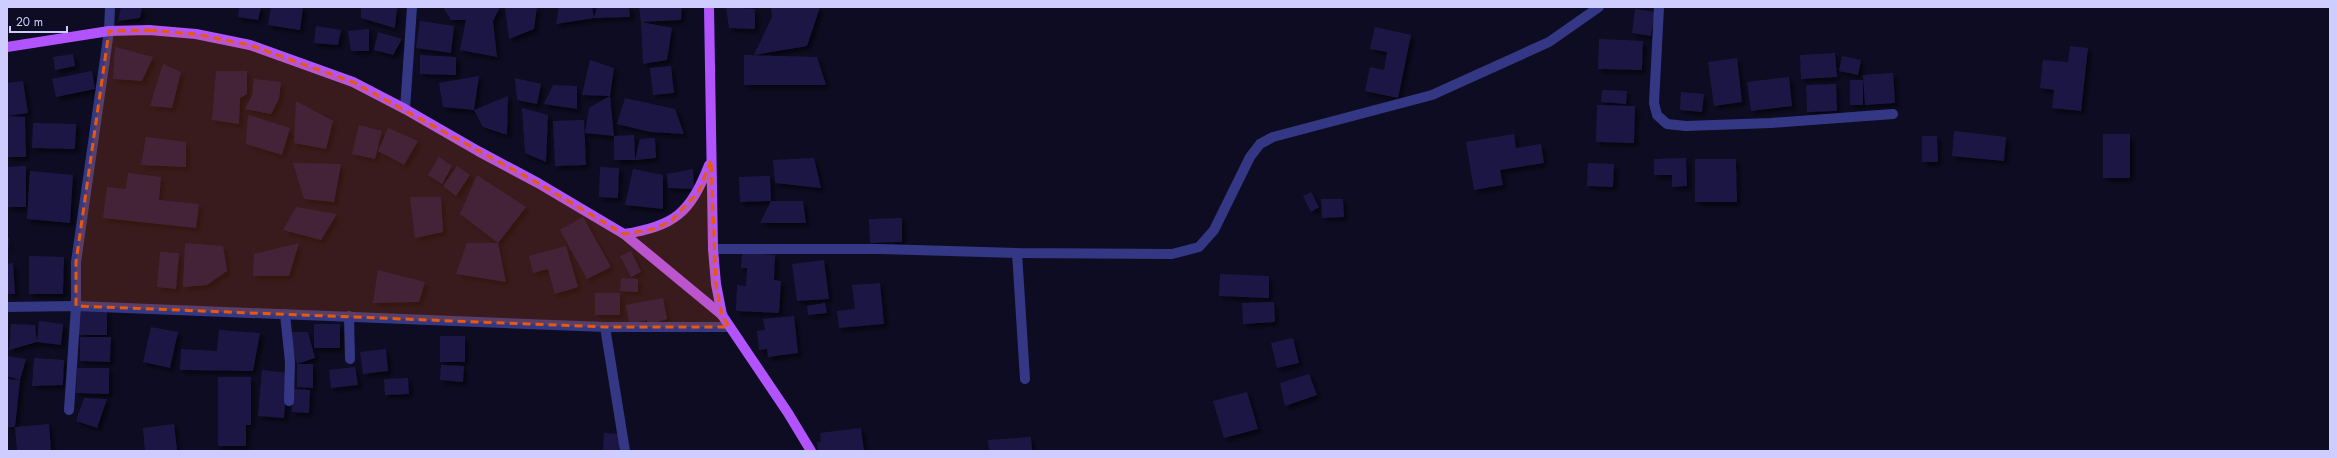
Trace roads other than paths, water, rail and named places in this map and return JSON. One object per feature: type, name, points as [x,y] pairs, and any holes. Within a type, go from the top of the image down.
[{"type":"main road","points":[[709,7],[713,249],[716,284],[722,315],[788,413],[811,451]]},
{"type":"main road","points":[[7,47],[109,31],[149,30],[196,34],[250,45],[353,82],[406,108],[624,234],[722,315]]},
{"type":"main road","points":[[624,234],[653,229],[671,221],[699,191],[711,160]]},
{"type":"street","points":[[69,410],[76,306],[76,262],[109,31],[110,7]]},
{"type":"street","points":[[406,108],[412,7]]},
{"type":"street","points":[[713,249],[881,249],[1017,253],[1172,254],[1198,247],[1214,230],[1250,157],[1260,144],[1273,137],[1432,95],[1549,42],[1598,7]]},
{"type":"street","points":[[1659,7],[1654,103],[1657,115],[1667,124],[1686,126],[1771,123],[1893,114]]},
{"type":"street","points":[[1017,253],[1025,379]]},
{"type":"street","points":[[7,306],[76,306],[605,327],[729,327]]},
{"type":"street","points":[[285,314],[290,362],[289,401]]},
{"type":"street","points":[[349,316],[350,359]]},
{"type":"street","points":[[605,327],[625,451]]}]
